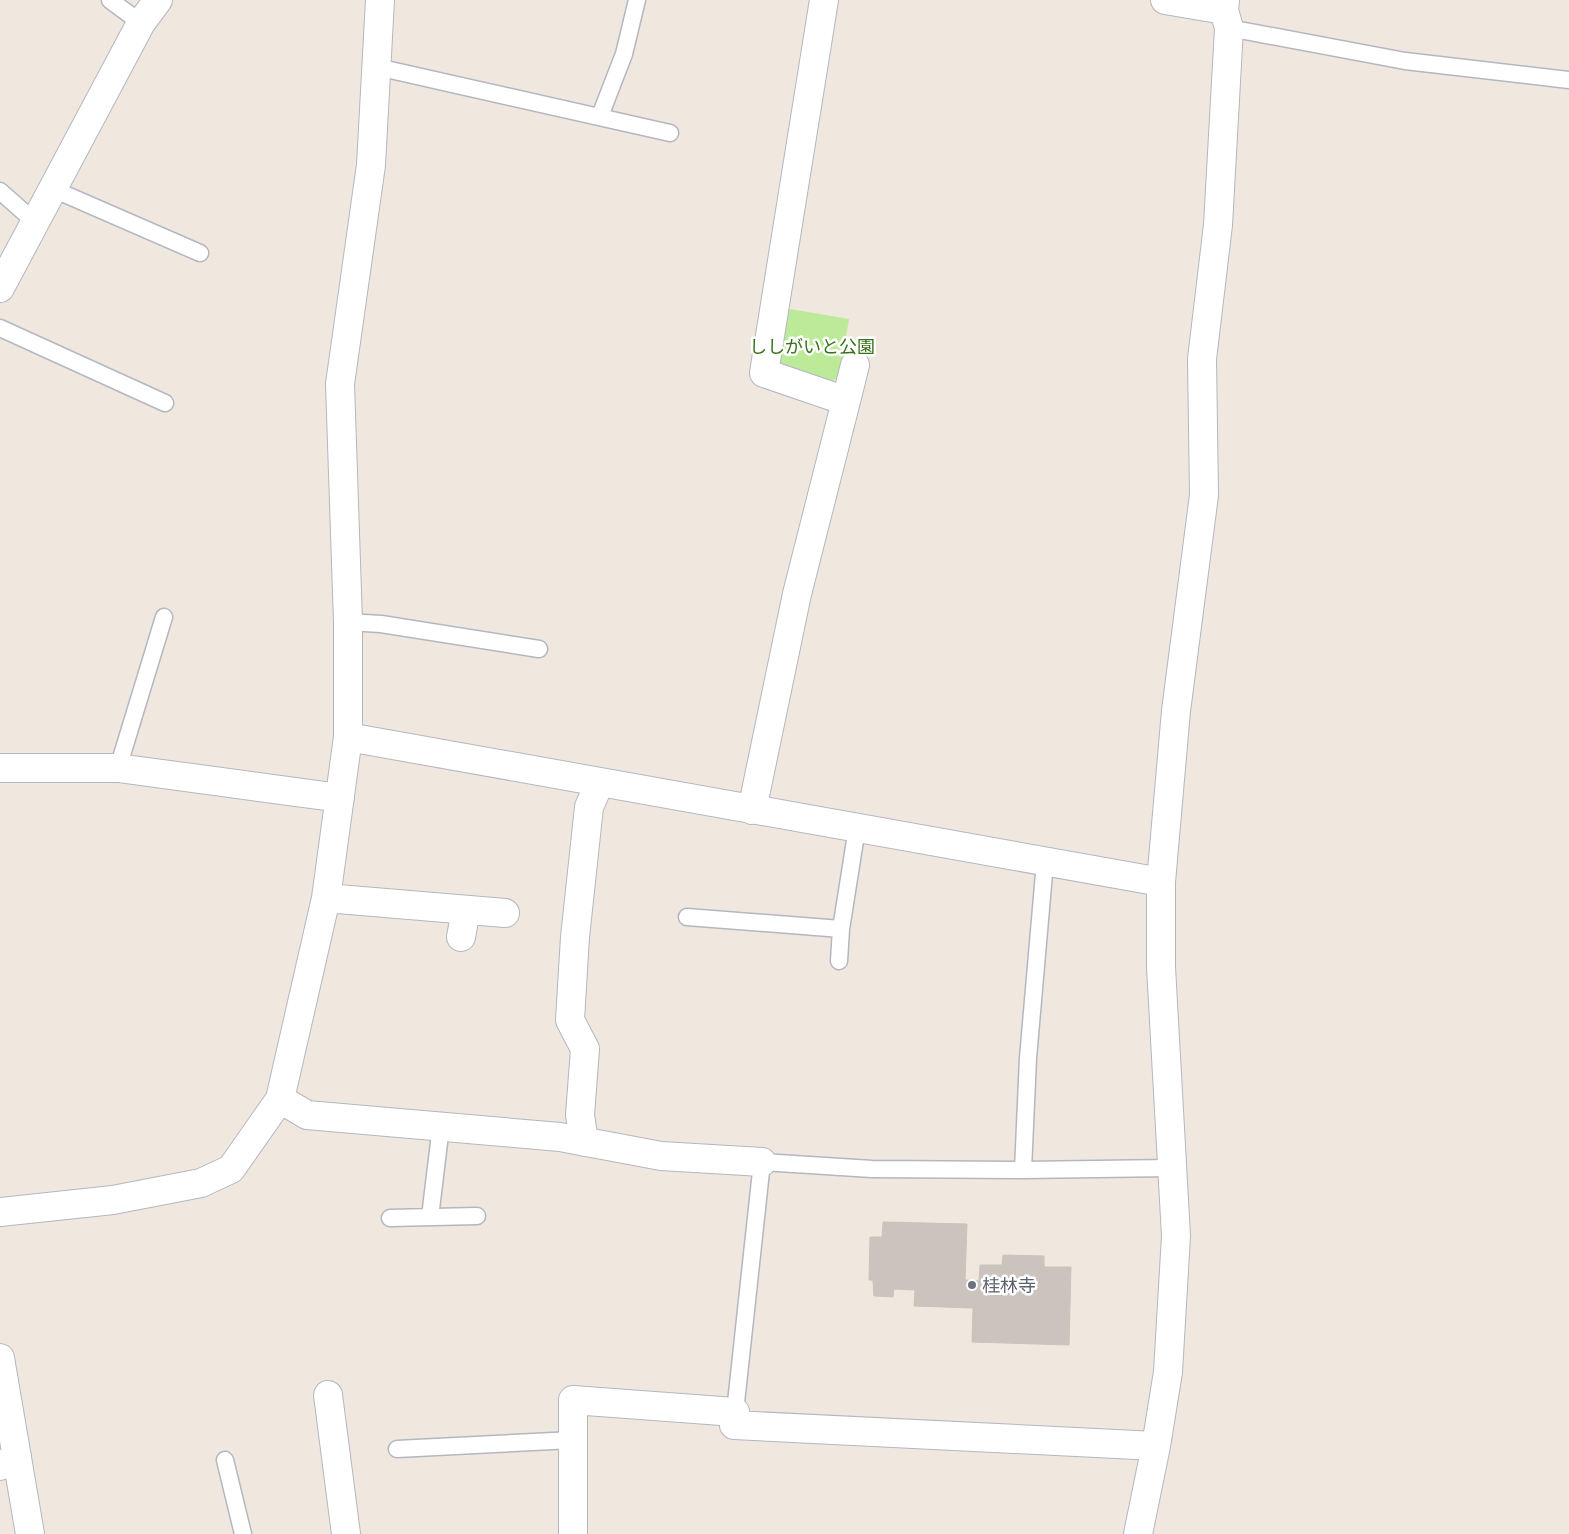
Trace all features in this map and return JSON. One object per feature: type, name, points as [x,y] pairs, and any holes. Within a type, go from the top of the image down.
[{"type":"street","points":[[0,288],[141,23],[158,0]]},
{"type":"street","points":[[0,1212],[113,1200],[201,1183],[231,1169],[280,1099],[326,898],[348,737],[348,622],[340,384],[371,165],[380,0]]},
{"type":"street","points":[[824,0],[764,373],[846,401]]},
{"type":"street","points":[[1138,1534],[1156,1446],[1168,1372],[1176,1236],[1170,1168],[1161,967],[1161,882],[1176,711],[1204,495],[1202,360],[1218,225],[1226,13],[1165,0]]},
{"type":"street","points":[[752,810],[798,594],[855,365]]},
{"type":"street","points":[[348,737],[1161,882]]},
{"type":"street","points":[[0,768],[118,768],[340,798]]},
{"type":"street","points":[[584,1142],[580,1115],[585,1049],[570,1020],[574,936],[589,807],[600,782]]},
{"type":"street","points":[[326,898],[505,913]]},
{"type":"street","points":[[461,937],[466,910]]},
{"type":"street","points":[[280,1099],[307,1115],[560,1137],[661,1156],[762,1162]]},
{"type":"street","points":[[0,1358],[8,1461],[30,1534]]},
{"type":"street","points":[[328,1395],[346,1534]]},
{"type":"street","points":[[573,1534],[574,1400],[734,1412],[734,1426],[1156,1446]]},
{"type":"lane","points":[[110,0],[141,23]]},
{"type":"lane","points":[[600,116],[624,54],[637,0]]},
{"type":"lane","points":[[1226,13],[1405,61],[1569,80]]},
{"type":"lane","points":[[377,67],[670,133]]},
{"type":"lane","points":[[53,189],[200,253]]},
{"type":"lane","points":[[0,191],[35,222]]},
{"type":"lane","points":[[0,328],[165,403]]},
{"type":"lane","points":[[118,768],[164,617]]},
{"type":"lane","points":[[348,622],[381,624],[539,649]]},
{"type":"lane","points":[[839,961],[841,929],[857,828]]},
{"type":"lane","points":[[1023,1170],[1028,1058],[1045,862]]},
{"type":"lane","points":[[687,917],[841,929]]},
{"type":"lane","points":[[430,1216],[441,1126]]},
{"type":"lane","points":[[734,1412],[762,1162],[872,1169],[1023,1170],[1170,1168]]},
{"type":"lane","points":[[390,1218],[476,1216]]},
{"type":"lane","points":[[397,1449],[573,1440]]},
{"type":"lane","points":[[225,1460],[243,1534]]},
{"type":"green space","name":"ししがいと公園","points":[[784,308],[849,319],[839,377],[826,385],[782,369],[777,360]]},
{"type":"building","name":"桂林寺","points":[[883,1222],[967,1224],[965,1280],[979,1281],[980,1265],[1002,1265],[1003,1255],[1044,1256],[1044,1267],[1071,1267],[1069,1345],[972,1342],[973,1308],[914,1306],[915,1290],[894,1289],[893,1297],[874,1296],[873,1280],[869,1280],[870,1237],[882,1237]]},
{"type":"place","name":"桂林寺","points":[[972,1285]]}]
